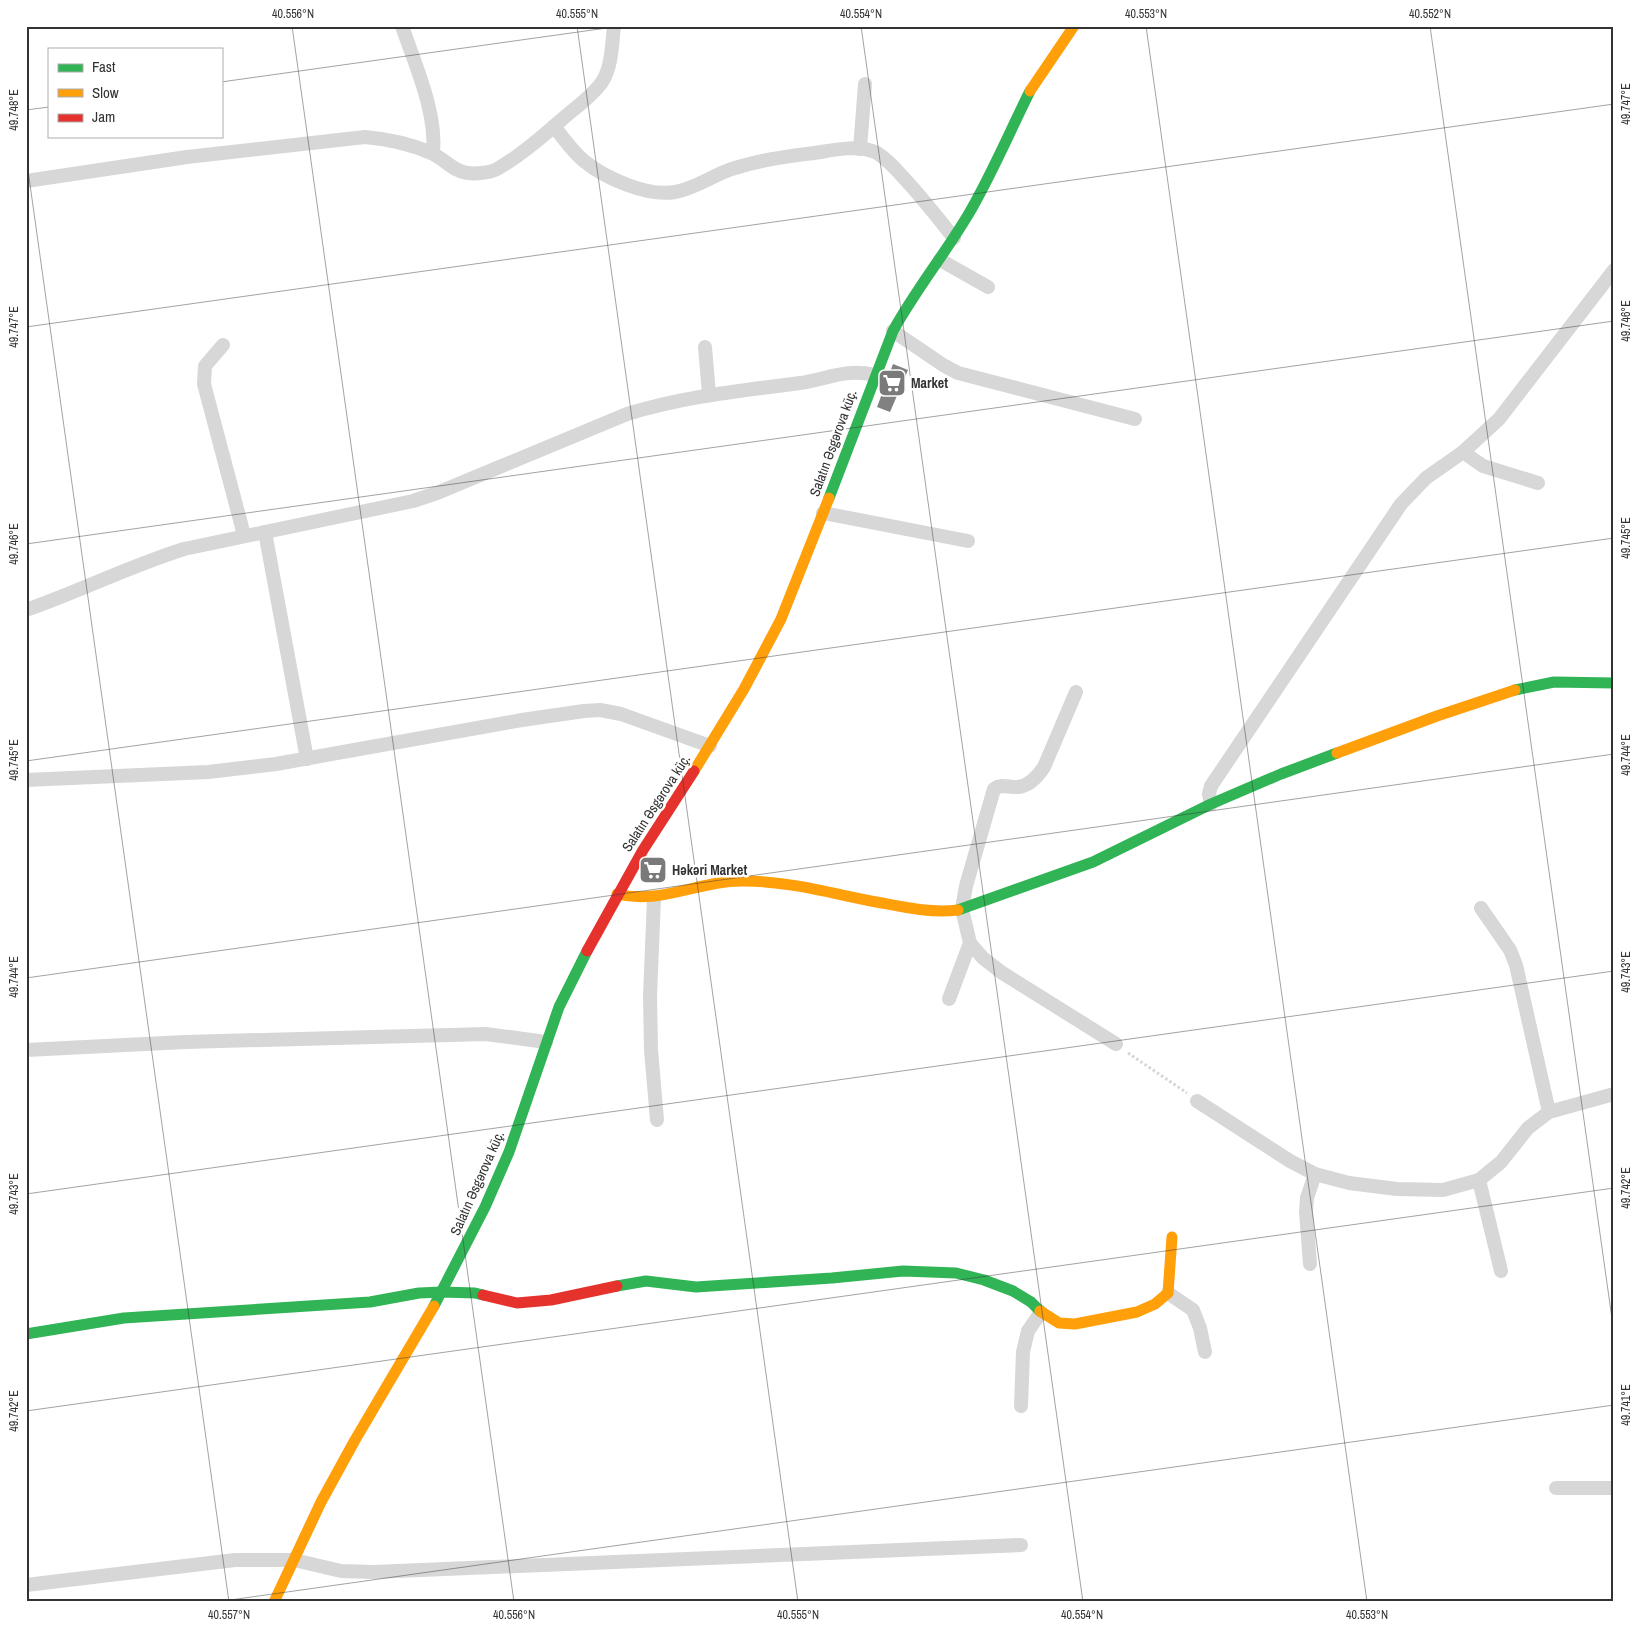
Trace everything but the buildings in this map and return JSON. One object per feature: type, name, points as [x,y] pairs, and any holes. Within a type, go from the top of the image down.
[{"type":"street","points":[[402,26],[428,104],[434,136],[433,153]]},
{"type":"street","points":[[26,181],[186,157],[365,138],[388,139],[433,153],[452,168],[467,173],[496,170],[554,126],[591,95],[604,80],[609,64],[614,26]]},
{"type":"street","name":"Salatın Əsgərova küç.","points":[[274,1602],[321,1502],[442,1292],[498,1178],[509,1152],[559,1007],[574,976],[643,850],[744,690],[781,619],[893,331],[903,313],[954,238],[1034,83],[1074,26]]},
{"type":"street","points":[[860,149],[865,84]]},
{"type":"street","points":[[554,126],[570,147],[584,160],[603,173],[634,187],[659,193],[688,189],[734,168],[766,159],[839,149],[860,149],[876,153],[892,165],[925,201],[954,238]]},
{"type":"street","points":[[940,260],[988,287]]},
{"type":"street","points":[[1211,804],[1209,794],[1211,786],[1400,504],[1426,478],[1464,452],[1499,419],[1614,270]]},
{"type":"street","points":[[893,331],[958,373],[1135,419]]},
{"type":"street","points":[[223,345],[205,366],[204,384],[244,535]]},
{"type":"street","points":[[706,347],[709,394]]},
{"type":"street","points":[[26,610],[184,549],[244,535],[413,502],[627,414],[651,407],[709,394],[803,382],[848,372],[862,372],[875,375]]},
{"type":"street","points":[[1464,452],[1483,466],[1538,484]]},
{"type":"street","points":[[823,514],[968,541]]},
{"type":"street","points":[[265,532],[308,759]]},
{"type":"street","points":[[618,894],[636,899],[654,898],[714,883],[749,880],[782,884],[927,911],[962,909],[1093,862],[1211,804],[1362,743],[1500,694],[1554,682],[1614,682]]},
{"type":"street","points":[[1076,692],[1044,767],[1038,776],[1024,786],[998,786],[994,789],[966,886],[962,909],[970,943],[983,958],[1001,972],[1116,1044]]},
{"type":"street","points":[[26,780],[208,772],[276,764],[522,720],[592,710],[621,714],[710,746]]},
{"type":"street","points":[[654,898],[650,996],[651,1050],[658,1120]]},
{"type":"street","points":[[1481,908],[1510,950],[1516,965],[1549,1112]]},
{"type":"street","points":[[949,999],[970,943]]},
{"type":"street","points":[[26,1050],[184,1042],[476,1035],[505,1036],[546,1042]]},
{"type":"street","points":[[1197,1101],[1290,1161],[1316,1174],[1349,1183],[1397,1189],[1443,1190],[1479,1180],[1501,1162],[1528,1128],[1549,1112],[1614,1094]]},
{"type":"street","points":[[1310,1264],[1306,1212],[1307,1198],[1316,1174]]},
{"type":"street","points":[[1479,1180],[1501,1272]]},
{"type":"street","points":[[26,1334],[124,1318],[370,1302],[419,1293],[475,1294],[517,1303],[551,1300],[646,1281],[696,1287],[832,1278],[902,1271],[956,1273],[984,1280],[1013,1291],[1059,1323],[1075,1324],[1137,1312],[1155,1304],[1168,1293],[1172,1237]]},
{"type":"street","points":[[1168,1293],[1193,1310],[1200,1328],[1205,1352]]},
{"type":"street","points":[[1021,1406],[1023,1352],[1028,1331],[1041,1312]]},
{"type":"street","points":[[1556,1488],[1614,1488]]},
{"type":"street","points":[[26,1585],[235,1560],[294,1560],[342,1571],[374,1572],[1021,1544]]},
{"type":"path","points":[[1116,1044],[1197,1101]]},
{"type":"traffic: fast","points":[[829,498],[893,331],[968,215],[1030,91]]},
{"type":"traffic: fast","points":[[1515,690],[1554,682],[1614,683]]},
{"type":"traffic: fast","points":[[958,910],[1093,862],[1211,804],[1281,774],[1337,753]]},
{"type":"traffic: fast","points":[[434,1306],[485,1207],[509,1152],[559,1007],[587,951]]},
{"type":"traffic: fast","points":[[617,1286],[646,1281],[696,1287],[832,1278],[903,1271],[956,1273],[984,1280],[1013,1291],[1031,1302],[1040,1311]]},
{"type":"traffic: fast","points":[[26,1334],[124,1318],[370,1302],[419,1293],[475,1293],[483,1295]]},
{"type":"traffic: slow","points":[[1030,91],[1074,26]]},
{"type":"traffic: slow","points":[[694,771],[744,689],[781,619],[829,498]]},
{"type":"traffic: slow","points":[[1337,753],[1437,716],[1515,690]]},
{"type":"traffic: slow","points":[[617,894],[633,897],[649,896],[712,884],[744,881],[779,883],[911,908],[939,911],[958,910]]},
{"type":"traffic: slow","points":[[1040,1311],[1059,1323],[1075,1324],[1137,1312],[1155,1304],[1168,1293],[1172,1237]]},
{"type":"traffic: slow","points":[[274,1602],[321,1502],[355,1440],[434,1306]]},
{"type":"traffic: jam","points":[[587,951],[643,850],[694,771]]},
{"type":"traffic: jam","points":[[483,1295],[517,1303],[551,1300],[617,1286]]},
{"type":"place","name":"Market","points":[[892,383]]},
{"type":"place","name":"Həkəri Market","points":[[653,870]]}]
